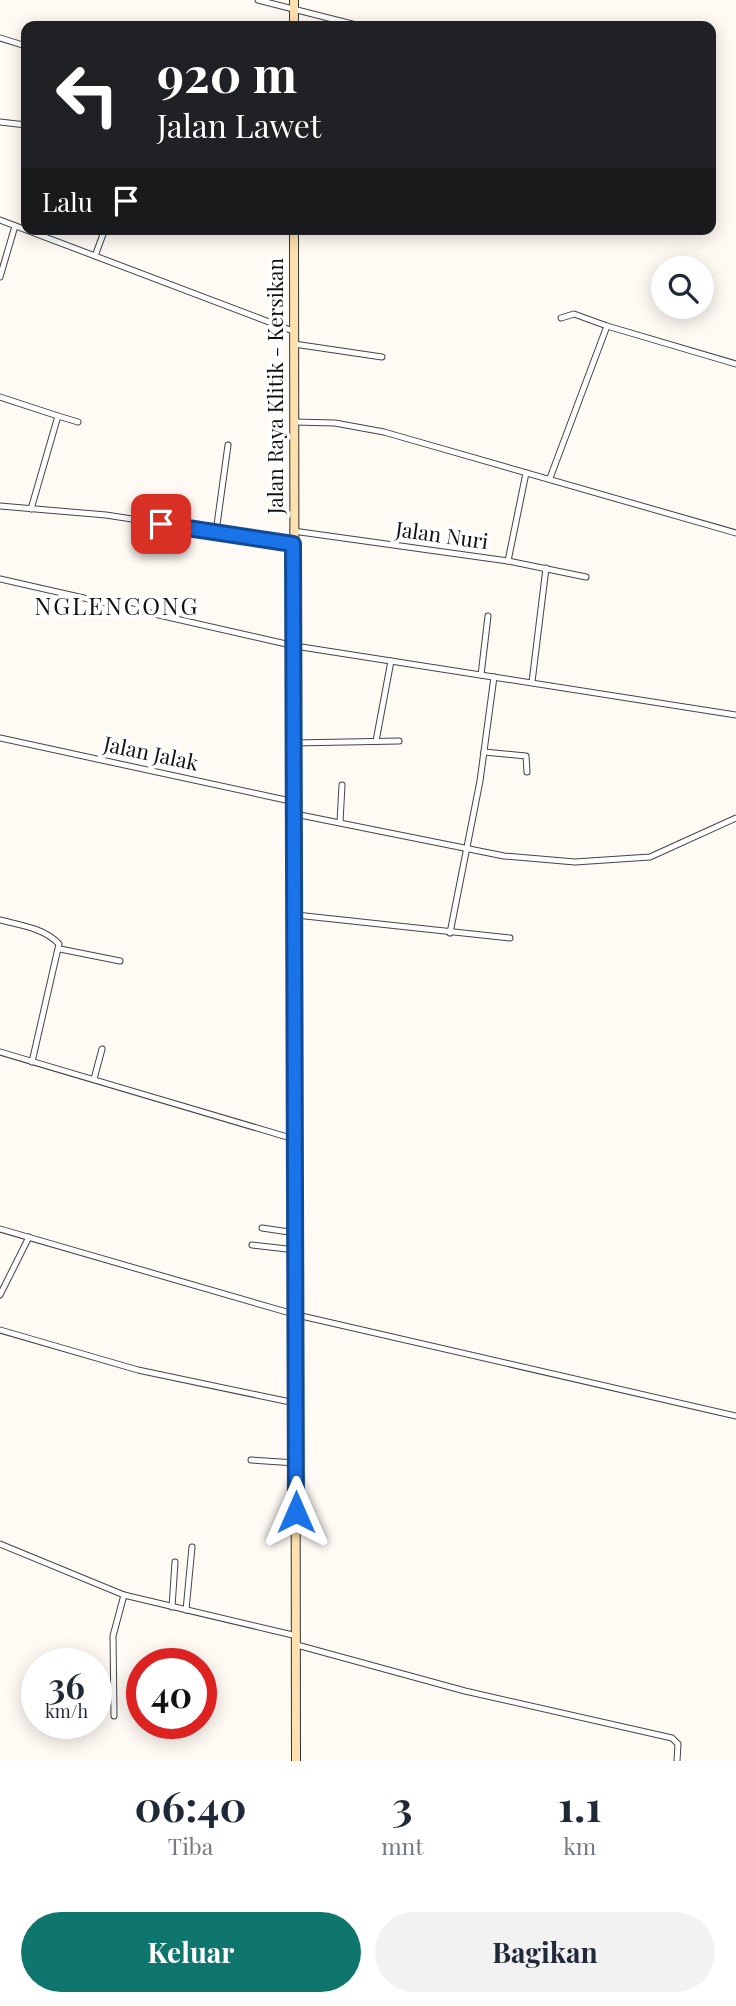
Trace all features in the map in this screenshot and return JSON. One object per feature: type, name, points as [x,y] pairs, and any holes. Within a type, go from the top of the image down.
[{"type":"street","points":[[257,0],[338,21]]},
{"type":"street","points":[[294,0],[294,21]]},
{"type":"street","points":[[0,38],[21,44]]},
{"type":"street","points":[[0,122],[21,124]]},
{"type":"street","points":[[0,220],[21,228]]},
{"type":"street","points":[[0,276],[15,226]]},
{"type":"street","points":[[39,235],[293,331]]},
{"type":"street","points":[[95,256],[103,235]]},
{"type":"street","name":"Jalan Raya Klitik - Kersikan","points":[[294,235],[296,1761]]},
{"type":"street","points":[[561,318],[574,314],[736,365]]},
{"type":"street","points":[[550,478],[607,326]]},
{"type":"street","points":[[294,344],[382,357]]},
{"type":"street","points":[[0,397],[78,422]]},
{"type":"street","points":[[31,509],[58,416]]},
{"type":"street","points":[[294,422],[335,423],[384,432],[736,533]]},
{"type":"street","points":[[216,532],[228,445]]},
{"type":"street","points":[[508,561],[526,473]]},
{"type":"street","points":[[0,506],[106,515],[293,544]]},
{"type":"street","name":"Jalan Nuri","points":[[293,531],[508,561],[586,577]]},
{"type":"street","points":[[532,682],[546,568]]},
{"type":"street","points":[[0,579],[295,646],[736,715]]},
{"type":"street","points":[[481,675],[488,616]]},
{"type":"street","points":[[376,741],[391,661]]},
{"type":"street","points":[[450,933],[484,752],[494,677]]},
{"type":"street","name":"Jalan Jalak","points":[[0,738],[295,802]]},
{"type":"street","points":[[294,743],[399,741]]},
{"type":"street","points":[[484,752],[526,756],[527,772]]},
{"type":"street","points":[[340,822],[342,785]]},
{"type":"street","points":[[295,814],[464,848],[535,860],[575,862],[655,855],[736,818]]},
{"type":"street","points":[[296,915],[510,938]]},
{"type":"street","points":[[0,920],[48,935],[60,949],[120,961]]},
{"type":"street","points":[[32,1062],[60,949]]},
{"type":"street","points":[[94,1079],[102,1049]]},
{"type":"street","points":[[0,1052],[294,1139]]},
{"type":"street","points":[[262,1228],[296,1233]]},
{"type":"street","points":[[0,1229],[297,1315],[736,1416]]},
{"type":"street","points":[[0,1295],[29,1237]]},
{"type":"street","points":[[252,1245],[296,1250]]},
{"type":"street","points":[[0,1330],[138,1370],[295,1403]]},
{"type":"street","points":[[251,1460],[296,1462]]},
{"type":"street","points":[[0,1544],[124,1595],[297,1640],[465,1691],[672,1738],[678,1744],[677,1761]]},
{"type":"street","points":[[186,1610],[192,1547]]},
{"type":"street","points":[[172,1607],[175,1562]]},
{"type":"street","points":[[114,1716],[113,1636],[124,1595]]},
{"type":"district","name":"NGLENCONG","points":[[117,607]]},
{"type":"route","points":[[161,524],[293,544],[296,1512]]}]
